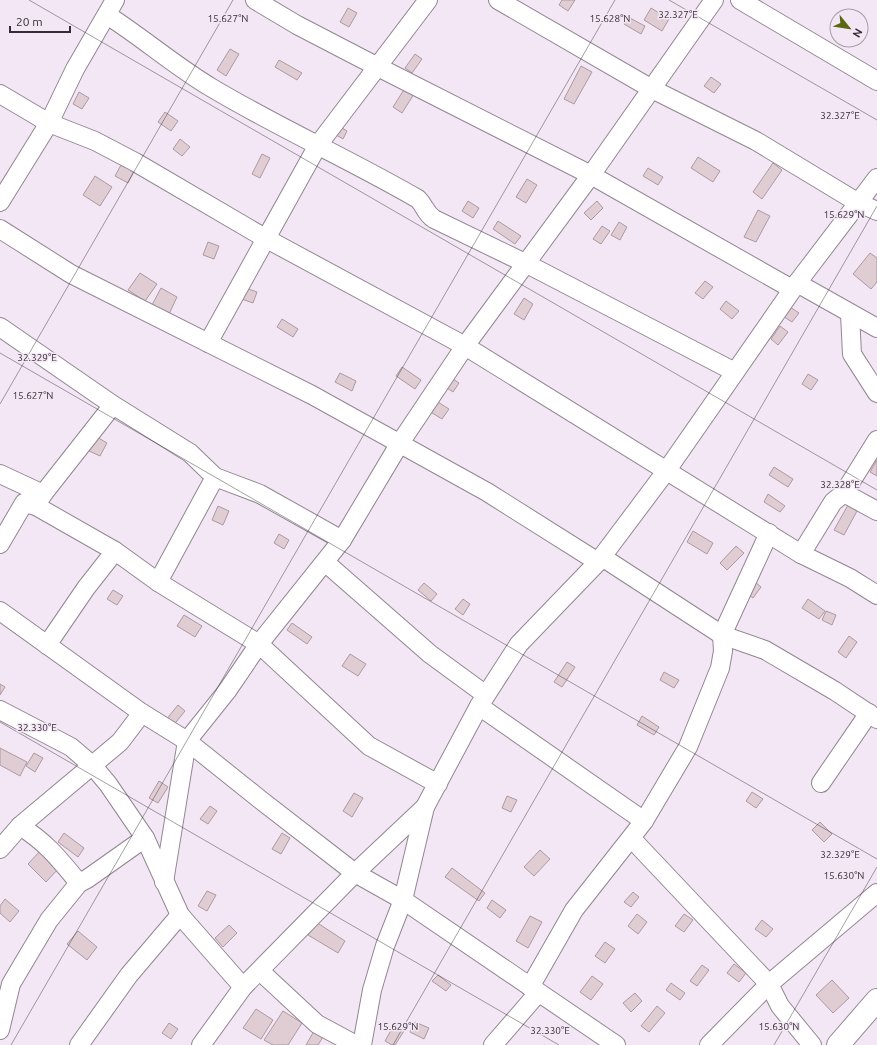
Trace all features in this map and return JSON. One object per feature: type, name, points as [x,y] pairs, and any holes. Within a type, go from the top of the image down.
[{"type":"street","points":[[255,0],[297,25],[591,175],[795,286],[877,328]]},
{"type":"street","points":[[208,343],[318,146],[376,66],[428,0]]},
{"type":"street","points":[[498,0],[652,89],[756,141],[857,202],[877,211]]},
{"type":"street","points":[[164,882],[187,741],[227,691],[259,644],[326,563],[342,540],[400,444],[465,346],[527,264],[714,0]]},
{"type":"street","points":[[740,0],[877,81]]},
{"type":"street","points":[[0,202],[49,123],[75,69],[111,7],[211,88],[318,146],[370,171],[418,199],[423,204],[424,210],[434,219],[527,264],[735,372]]},
{"type":"street","points":[[0,94],[49,123],[108,148],[266,238],[465,346],[801,554],[877,595]]},
{"type":"street","points":[[362,1045],[378,968],[402,900],[425,807],[483,700],[519,644],[600,560],[667,470],[795,286],[857,202],[877,178]]},
{"type":"street","points":[[0,229],[71,274],[312,395],[487,492],[722,634],[765,650],[873,716],[821,783]]},
{"type":"street","points":[[850,314],[852,354],[877,393]]},
{"type":"street","points":[[0,327],[113,405],[190,453],[215,477],[260,494],[342,540]]},
{"type":"street","points":[[0,544],[21,506],[24,503],[40,500],[113,405]]},
{"type":"street","points":[[801,554],[833,502],[844,493],[877,440]]},
{"type":"street","points":[[0,474],[115,551],[158,582],[259,644],[368,746],[438,784]]},
{"type":"street","points":[[158,582],[215,477]]},
{"type":"street","points":[[844,493],[877,511]]},
{"type":"street","points":[[493,1045],[534,990],[574,910],[632,839],[688,747],[710,698],[720,668],[723,651],[722,634],[769,533]]},
{"type":"street","points":[[47,645],[86,588],[115,551]]},
{"type":"street","points":[[326,563],[483,700],[644,821]]},
{"type":"street","points":[[0,611],[142,712],[187,741],[355,873],[402,900],[616,1045]]},
{"type":"street","points":[[0,710],[71,747],[92,765],[108,784],[145,838],[180,915],[243,987]]},
{"type":"street","points":[[0,849],[20,826],[120,742],[142,712]]},
{"type":"street","points":[[201,1045],[243,987],[355,873],[425,807]]},
{"type":"street","points":[[20,826],[40,839],[50,848],[79,883]]},
{"type":"street","points":[[0,1030],[5,979],[49,920],[79,883],[88,879],[145,838]]},
{"type":"street","points":[[632,839],[769,984],[780,1006],[812,1045]]},
{"type":"street","points":[[709,1045],[769,984],[877,893]]},
{"type":"street","points":[[79,1045],[129,975],[180,915]]},
{"type":"street","points":[[260,971],[317,1024],[356,1045]]},
{"type":"street","points":[[838,1045],[877,1000]]},
{"type":"building","points":[[562,0],[575,0],[568,11],[559,5]]},
{"type":"building","points":[[348,8],[357,13],[349,27],[340,22]]},
{"type":"building","points":[[651,8],[669,19],[662,31],[644,20]]},
{"type":"building","points":[[628,17],[645,26],[641,34],[624,24]]},
{"type":"building","points":[[230,49],[239,54],[226,76],[217,70]]},
{"type":"building","points":[[415,54],[422,59],[412,73],[405,68]]},
{"type":"building","points":[[279,60],[302,73],[297,80],[275,67]]},
{"type":"building","points":[[581,66],[592,72],[574,104],[564,99]]},
{"type":"building","points":[[711,77],[721,84],[714,93],[704,86]]},
{"type":"building","points":[[405,88],[414,94],[402,113],[393,107]]},
{"type":"building","points":[[79,92],[89,98],[82,109],[73,104]]},
{"type":"building","points":[[165,112],[178,121],[171,131],[158,122]]},
{"type":"building","points":[[331,121],[347,131],[343,139],[326,129]]},
{"type":"building","points":[[180,139],[190,147],[182,156],[173,149]]},
{"type":"building","points":[[262,154],[270,158],[260,178],[252,174]]},
{"type":"building","points":[[698,157],[720,171],[713,182],[691,168]]},
{"type":"building","points":[[773,163],[782,170],[762,199],[753,192]]},
{"type":"building","points":[[121,165],[134,171],[128,183],[115,176]]},
{"type":"building","points":[[648,168],[663,177],[658,185],[643,176]]},
{"type":"building","points":[[95,176],[112,187],[100,206],[83,195]]},
{"type":"building","points":[[527,179],[537,185],[526,203],[516,197]]},
{"type":"building","points":[[468,201],[479,208],[473,218],[462,211]]},
{"type":"building","points":[[597,201],[603,208],[591,220],[584,213]]},
{"type":"building","points":[[758,210],[770,216],[756,242],[744,237]]},
{"type":"building","points":[[498,221],[521,236],[515,244],[493,229]]},
{"type":"building","points":[[619,222],[627,227],[620,240],[611,235]]},
{"type":"building","points":[[602,226],[610,231],[601,244],[593,239]]},
{"type":"building","points":[[208,242],[219,246],[214,259],[203,255]]},
{"type":"building","points":[[870,253],[877,258],[877,282],[871,289],[853,274]]},
{"type":"building","points":[[140,273],[157,284],[145,301],[128,290]]},
{"type":"building","points":[[705,281],[713,287],[703,299],[695,293]]},
{"type":"building","points":[[240,286],[257,292],[253,303],[236,297]]},
{"type":"building","points":[[161,288],[177,297],[169,314],[152,305]]},
{"type":"building","points":[[524,298],[533,304],[524,320],[514,314]]},
{"type":"building","points":[[726,301],[739,311],[732,319],[720,309]]},
{"type":"building","points":[[787,305],[799,313],[792,322],[781,315]]},
{"type":"building","points":[[282,319],[298,329],[293,337],[277,327]]},
{"type":"building","points":[[780,326],[788,332],[778,345],[771,339]]},
{"type":"building","points":[[402,367],[421,380],[415,389],[396,376]]},
{"type":"building","points":[[340,373],[356,381],[352,391],[335,382]]},
{"type":"building","points":[[444,373],[459,383],[453,392],[438,382]]},
{"type":"building","points":[[808,374],[818,380],[811,390],[802,384]]},
{"type":"building","points":[[430,397],[449,409],[442,419],[424,408]]},
{"type":"building","points":[[97,437],[107,443],[100,456],[89,451]]},
{"type":"building","points":[[877,460],[877,476],[870,472]]},
{"type":"building","points":[[774,467],[793,479],[788,487],[769,475]]},
{"type":"building","points":[[768,494],[785,506],[780,512],[764,502]]},
{"type":"building","points":[[848,505],[857,511],[844,535],[834,530]]},
{"type":"building","points":[[218,506],[229,511],[223,525],[212,520]]},
{"type":"building","points":[[693,531],[713,543],[707,554],[687,542]]},
{"type":"building","points":[[279,534],[289,540],[284,549],[274,543]]},
{"type":"building","points":[[736,546],[744,553],[727,570],[720,563]]},
{"type":"building","points":[[754,581],[761,587],[753,598],[746,593]]},
{"type":"building","points":[[424,583],[437,594],[431,601],[418,590]]},
{"type":"building","points":[[113,590],[123,596],[117,605],[107,599]]},
{"type":"building","points":[[463,599],[470,604],[463,615],[455,609]]},
{"type":"building","points":[[808,599],[825,611],[819,619],[802,608]]},
{"type":"building","points":[[826,611],[836,615],[832,625],[822,620]]},
{"type":"building","points":[[184,615],[202,626],[195,637],[177,626]]},
{"type":"building","points":[[292,623],[312,637],[307,644],[287,630]]},
{"type":"building","points":[[849,636],[857,642],[846,658],[838,652]]},
{"type":"building","points":[[350,654],[366,664],[358,676],[342,666]]},
{"type":"building","points":[[567,662],[575,667],[562,687],[554,682]]},
{"type":"building","points":[[664,672],[679,680],[674,688],[660,680]]},
{"type":"building","points":[[0,684],[5,687],[0,695]]},
{"type":"building","points":[[178,705],[185,711],[172,727],[165,721]]},
{"type":"building","points":[[642,716],[659,727],[654,735],[637,725]]},
{"type":"building","points":[[0,748],[27,762],[20,776],[0,765]]},
{"type":"building","points":[[34,753],[43,758],[35,772],[26,766]]},
{"type":"building","points":[[159,781],[168,787],[158,803],[149,798]]},
{"type":"building","points":[[752,792],[763,799],[756,808],[746,801]]},
{"type":"building","points":[[354,793],[363,798],[352,817],[343,811]]},
{"type":"building","points":[[507,796],[517,800],[511,812],[502,808]]},
{"type":"building","points":[[210,806],[217,811],[208,824],[200,819]]},
{"type":"building","points":[[820,822],[832,834],[824,842],[812,830]]},
{"type":"building","points":[[64,833],[84,848],[78,857],[58,842]]},
{"type":"building","points":[[282,833],[290,838],[281,854],[272,849]]},
{"type":"building","points":[[41,850],[59,868],[46,882],[28,864]]},
{"type":"building","points":[[540,850],[550,859],[534,876],[524,867]]},
{"type":"building","points":[[452,868],[485,893],[479,901],[445,877]]},
{"type":"building","points":[[207,891],[216,895],[207,911],[198,906]]},
{"type":"building","points":[[633,892],[639,897],[631,907],[624,902]]},
{"type":"building","points":[[5,899],[19,911],[10,922],[0,913],[0,906]]},
{"type":"building","points":[[492,900],[506,910],[500,918],[487,908]]},
{"type":"building","points":[[637,914],[647,922],[638,934],[628,926]]},
{"type":"building","points":[[684,914],[693,920],[684,932],[675,926]]},
{"type":"building","points":[[530,916],[542,922],[528,948],[516,941]]},
{"type":"building","points":[[762,920],[773,929],[766,937],[755,929]]},
{"type":"building","points":[[316,922],[345,941],[338,953],[308,935]]},
{"type":"building","points":[[229,925],[237,933],[223,947],[215,938]]},
{"type":"building","points":[[78,931],[97,947],[87,960],[67,944]]},
{"type":"building","points":[[605,942],[615,949],[605,963],[595,956]]},
{"type":"building","points":[[734,964],[746,973],[739,982],[727,973]]},
{"type":"building","points":[[702,965],[709,970],[697,986],[690,981]]},
{"type":"building","points":[[438,975],[451,985],[446,991],[432,981]]},
{"type":"building","points":[[592,976],[603,984],[591,1000],[580,992]]},
{"type":"building","points":[[832,980],[849,998],[833,1013],[816,995]]},
{"type":"building","points":[[671,983],[685,993],[680,1000],[666,990]]},
{"type":"building","points":[[635,993],[642,1001],[631,1012],[623,1003]]},
{"type":"building","points":[[657,1006],[665,1013],[649,1032],[641,1026]]},
{"type":"building","points":[[256,1009],[273,1020],[261,1039],[243,1028]]},
{"type":"building","points":[[283,1011],[302,1023],[288,1045],[273,1045],[264,1040]]},
{"type":"building","points":[[415,1022],[429,1028],[424,1039],[410,1032]]},
{"type":"building","points":[[169,1023],[178,1029],[171,1039],[162,1033]]},
{"type":"building","points":[[394,1025],[404,1031],[395,1045],[392,1045],[385,1041]]},
{"type":"building","points":[[314,1031],[323,1037],[318,1045],[306,1045]]}]
